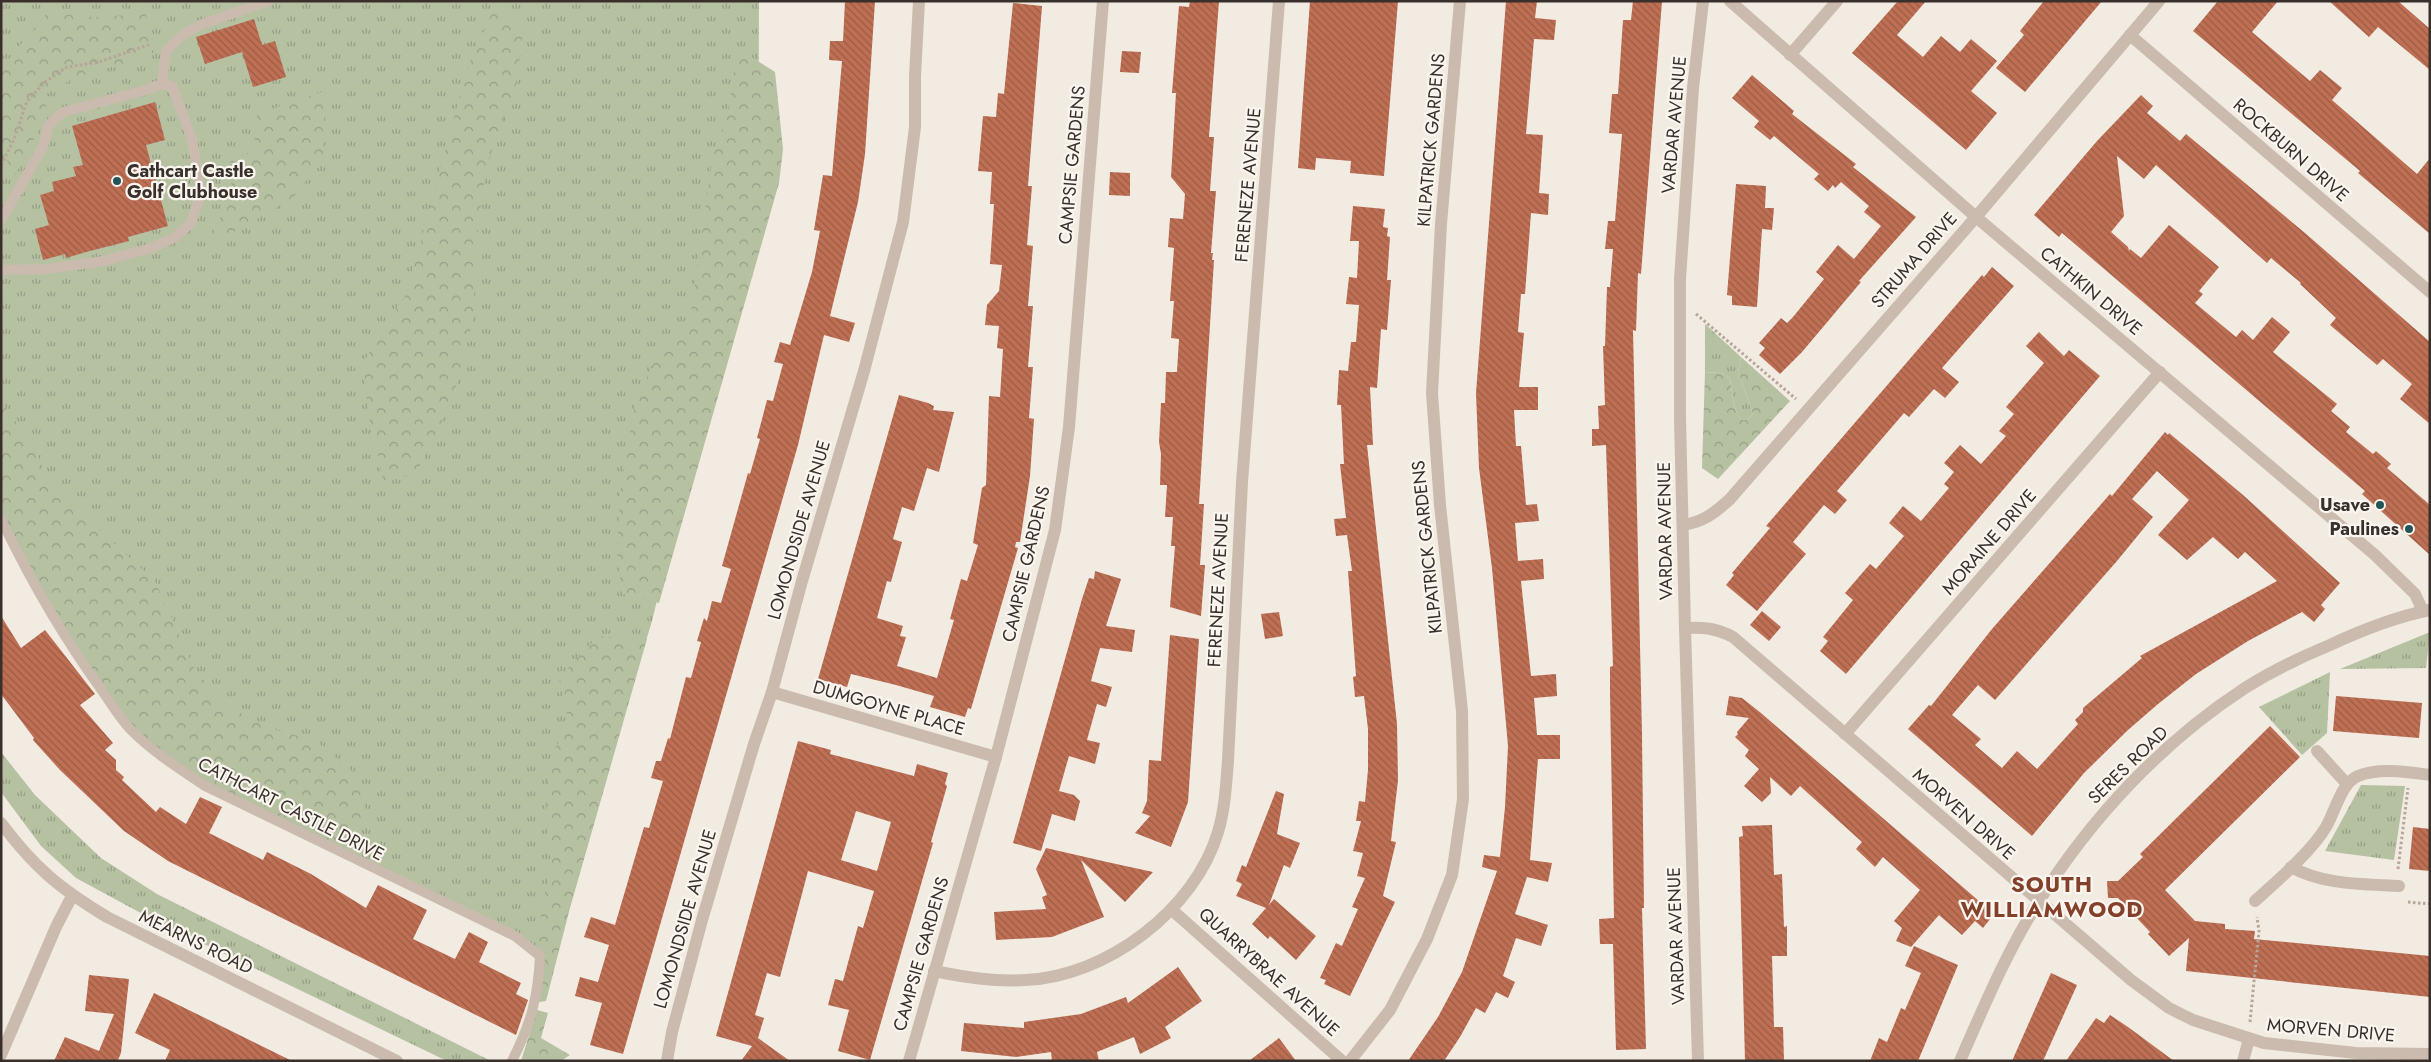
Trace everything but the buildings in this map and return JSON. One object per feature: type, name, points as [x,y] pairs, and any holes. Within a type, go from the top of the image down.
[{"type":"street","name":"LOMONDSIDE AVENUE","points":[[667,1061],[672,1032],[702,920],[754,744],[772,692],[805,571],[864,371],[903,222],[915,127],[915,76],[919,1]]},
{"type":"street","name":"CAMPSIE GARDENS","points":[[909,1061],[996,757],[1055,530],[1063,479],[1103,1]]},
{"type":"street","name":"FERENEZE AVENUE","points":[[934,971],[991,980],[1025,980],[1055,976],[1088,965],[1115,952],[1147,931],[1172,910],[1206,863],[1218,833],[1224,805],[1243,472],[1279,1]]},
{"type":"street","name":"KILPATRICK GARDENS","points":[[1350,1061],[1390,1010],[1427,939],[1452,875],[1463,799],[1462,711],[1440,505],[1432,393],[1441,224],[1460,1]]},
{"type":"street","name":"VARDAR AVENUE","points":[[1698,1061],[1685,628],[1680,301],[1693,88],[1703,1]]},
{"type":"street","name":"CATHKIN DRIVE","points":[[1730,1],[1790,56],[1976,217],[2375,555],[2415,594],[2427,610]]},
{"type":"street","points":[[1790,56],[1837,1]]},
{"type":"street","name":"STRUMA DRIVE","points":[[1683,525],[1698,522],[1713,514],[1730,500],[1807,409],[1976,217],[2159,1]]},
{"type":"street","name":"ROCKBURN DRIVE","points":[[2130,35],[2430,292]]},
{"type":"street","name":"MORAINE DRIVE","points":[[1845,734],[2160,372]]},
{"type":"street","name":"SERES ROAD","points":[[1960,1061],[1994,985],[2038,901],[2097,819],[2143,770],[2198,723],[2246,687],[2300,658],[2363,630],[2427,610]]},
{"type":"street","name":"MORVEN DRIVE","points":[[1685,628],[1707,627],[1719,630],[1733,637],[2038,901],[2131,980],[2169,1008],[2193,1020],[2249,1039],[2285,1046],[2356,1057],[2430,1054]]},
{"type":"street","name":"DUMGOYNE PLACE","points":[[772,692],[996,757]]},
{"type":"street","points":[[2317,751],[2347,784]]},
{"type":"street","points":[[2255,901],[2291,867],[2325,829],[2347,784],[2357,776],[2378,772],[2430,775]]},
{"type":"street","name":"MEARNS ROAD","points":[[1,823],[23,852],[44,874],[72,896],[107,917],[397,1061]]},
{"type":"street","points":[[2291,867],[2307,876],[2399,886]]},
{"type":"street","points":[[1,1055],[56,927],[72,896]]},
{"type":"street","name":"QUARRYBRAE AVENUE","points":[[1172,910],[1342,1061]]},
{"type":"street","points":[[2243,1061],[2249,1039]]},
{"type":"lane","points":[[162,84],[166,51],[185,33],[200,24],[268,1]]},
{"type":"lane","points":[[1,220],[43,146],[48,126],[63,112],[162,84],[172,86],[192,139],[201,193],[191,223],[174,238],[151,248],[104,261],[47,269],[1,270]]},
{"type":"lane","name":"CATHCART CASTLE DRIVE","points":[[1,519],[28,575],[62,633],[94,680],[131,731],[168,761],[204,786],[515,936],[540,956],[535,1005],[512,1061]]},
{"type":"path","points":[[1,165],[14,139],[27,102],[52,77],[67,67],[99,62],[151,44],[166,51]]},
{"type":"path","points":[[1680,301],[1807,409]]},
{"type":"path","points":[[2399,886],[2398,867],[2410,773]]},
{"type":"path","points":[[2249,1039],[2259,931],[2255,901]]},
{"type":"green space","points":[[1,1],[759,1],[758,224],[713,371],[652,621],[555,943],[534,951],[335,848],[1,519]]},
{"type":"green space","points":[[495,6],[524,27],[516,84],[486,167],[477,237],[473,319],[453,398],[417,472],[384,483],[369,418],[363,363],[407,293],[467,69]]},
{"type":"green space","points":[[47,13],[96,17],[146,14],[154,55],[76,77],[43,96],[48,112],[15,175],[1,150],[1,68]]},
{"type":"green space","points":[[737,48],[775,72],[783,149],[779,183],[659,603],[622,594],[617,552],[620,494],[635,403],[654,362],[689,326],[713,155],[728,116]]},
{"type":"green space","points":[[325,91],[323,161],[289,201],[223,238],[213,234],[232,190],[229,162],[254,150],[257,114]]},
{"type":"green space","points":[[1705,324],[1741,357],[1738,372],[1753,414],[1747,420],[1740,419],[1734,406],[1730,379],[1721,373],[1705,372]]},
{"type":"green space","points":[[1741,357],[1790,401],[1718,479],[1702,468],[1705,372],[1721,373],[1730,379],[1734,406],[1740,419],[1747,420],[1753,414],[1738,372]]},
{"type":"green space","points":[[1,403],[30,438],[43,468],[63,497],[155,581],[194,668],[225,706],[276,730],[316,741],[352,771],[366,809],[352,840],[335,848],[205,786],[131,731],[94,680],[1,519]]},
{"type":"green space","points":[[2430,632],[2426,668],[2340,669]]},
{"type":"green space","points":[[598,636],[647,639],[570,908],[546,1001],[534,1003],[542,903],[551,871],[545,790],[556,746],[570,728],[559,678]]},
{"type":"green space","points":[[2330,672],[2327,733],[2302,755],[2259,707]]},
{"type":"green space","points":[[1,752],[35,795],[101,858],[157,894],[491,1061],[447,1061],[150,918],[76,878],[41,846],[1,792]]},
{"type":"green space","points":[[2361,785],[2405,786],[2394,860],[2325,851]]},
{"type":"green space","points":[[537,1010],[548,1013],[541,1038],[570,1055],[561,1061],[521,1061]]},
{"type":"place","name":"Cathcart Castle Golf Clubhouse","points":[[117,181]]},
{"type":"place","name":"Usave","points":[[2380,505]]},
{"type":"place","name":"Paulines","points":[[2409,529]]},
{"type":"district","name":"SOUTH WILLIAMWOOD","points":[[2052,896]]}]
